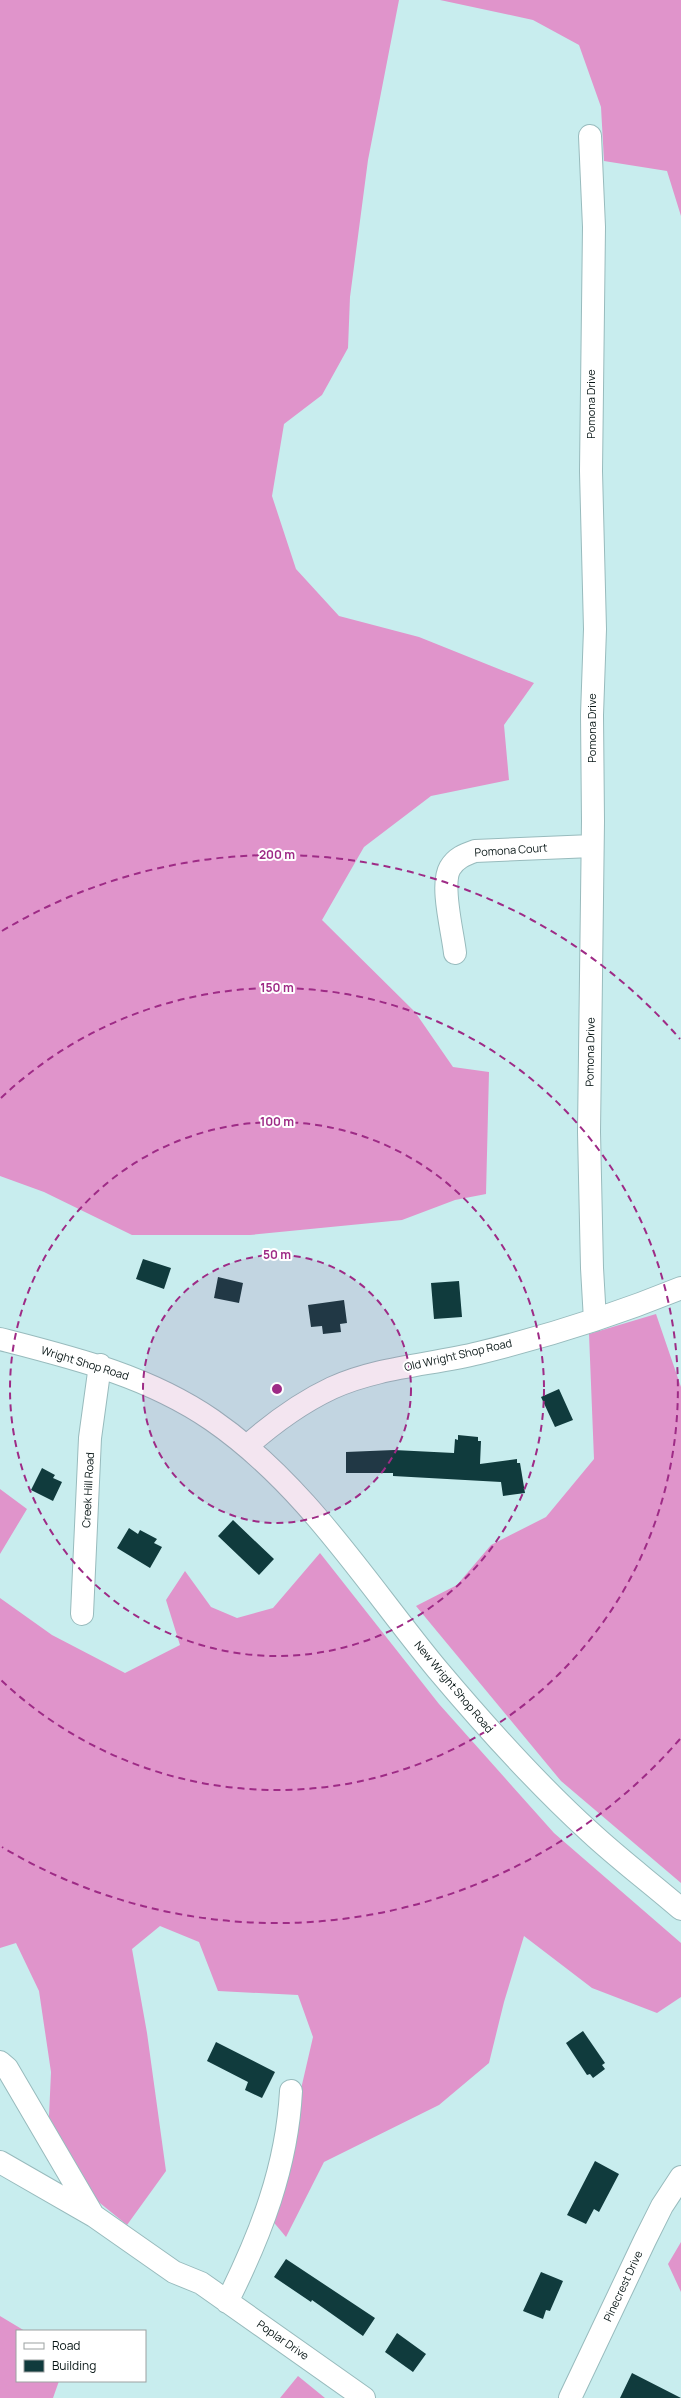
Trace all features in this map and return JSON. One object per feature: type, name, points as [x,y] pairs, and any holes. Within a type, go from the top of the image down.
[{"type":"street","name":"Pomona Drive","points":[[590,136],[594,227],[591,471],[595,629],[592,715],[589,1132],[592,1268],[595,1320]]},
{"type":"street","name":"Pomona Court","points":[[455,953],[446,884],[449,868],[459,857],[474,851],[592,846]]},
{"type":"street","name":"Old Wright Shop Road","points":[[247,1446],[273,1423],[302,1404],[333,1388],[388,1371],[478,1353],[595,1320],[681,1288]]},
{"type":"street","name":"Wright Shop Road","points":[[0,1339],[100,1366],[140,1381],[180,1401],[211,1419],[247,1446]]},
{"type":"street","name":"Creek Hill Road","points":[[82,1614],[90,1438],[100,1366]]},
{"type":"street","name":"New Wright Shop Road","points":[[247,1446],[300,1497],[488,1729],[544,1788],[590,1833],[681,1909]]},
{"type":"street","points":[[0,2062],[7,2068],[94,2216]]},
{"type":"street","points":[[227,2302],[250,2256],[277,2181],[284,2149],[291,2091]]},
{"type":"street","name":"Poplar Drive","points":[[0,2162],[94,2216],[174,2272],[200,2283],[364,2398]]},
{"type":"street","name":"Pinecrest Drive","points":[[570,2398],[658,2213],[681,2177]]},
{"type":"shaded area","points":[[0,0],[399,0],[368,160],[350,297],[348,348],[322,395],[284,424],[272,496],[296,569],[339,616],[419,637],[534,683],[504,725],[509,780],[431,796],[364,847],[322,920],[415,1012],[453,1067],[489,1072],[486,1194],[455,1200],[402,1220],[250,1235],[132,1235],[44,1192],[0,1176]]},
{"type":"shaded area","points":[[440,0],[681,0],[681,216],[667,171],[604,161],[601,107],[579,45],[533,20]]},
{"type":"shaded area","points":[[656,1314],[681,1387],[681,1883],[561,1781],[416,1606],[457,1585],[491,1545],[546,1517],[594,1459],[589,1334]]},
{"type":"shaded area","points":[[0,1489],[27,1509],[0,1554]]},
{"type":"shaded area","points":[[320,1553],[439,1704],[554,1833],[681,1943],[681,1997],[657,2013],[592,1988],[524,1936],[504,2002],[489,2063],[439,2105],[324,2162],[286,2237],[271,2219],[313,2037],[298,1995],[218,1991],[199,1942],[160,1926],[132,1949],[147,2033],[166,2171],[127,2225],[47,2160],[51,2072],[39,1991],[16,1943],[0,1948],[0,1598],[52,1635],[125,1673],[180,1645],[166,1600],[185,1571],[211,1607],[237,1618],[273,1608]]},
{"type":"shaded area","points":[[681,2242],[681,2292],[668,2264]]},
{"type":"shaded area","points":[[0,2316],[23,2330],[16,2330],[16,2382],[59,2382],[53,2398],[0,2398]]},
{"type":"shaded area","points":[[298,2376],[325,2398],[280,2398]]},
{"type":"building","points":[[143,1259],[171,1268],[164,1289],[136,1279]]},
{"type":"building","points":[[218,1277],[243,1283],[239,1303],[214,1298]]},
{"type":"building","points":[[459,1281],[462,1317],[434,1319],[431,1283]]},
{"type":"building","points":[[344,1300],[347,1323],[340,1324],[341,1332],[323,1334],[322,1326],[311,1327],[308,1305]]},
{"type":"building","points":[[559,1389],[573,1420],[555,1427],[541,1397]]},
{"type":"building","points":[[458,1435],[478,1437],[478,1441],[481,1441],[480,1464],[517,1459],[517,1463],[520,1463],[525,1493],[503,1496],[501,1482],[393,1476],[393,1473],[346,1473],[346,1452],[394,1450],[454,1453],[455,1439],[458,1440]]},
{"type":"building","points":[[42,1468],[55,1475],[53,1478],[62,1482],[53,1501],[31,1490]]},
{"type":"building","points":[[233,1520],[274,1559],[259,1575],[218,1536]]},
{"type":"building","points":[[129,1528],[138,1534],[140,1530],[157,1539],[154,1543],[162,1547],[150,1568],[117,1548]]},
{"type":"building","points":[[583,2031],[605,2063],[602,2065],[605,2069],[593,2078],[590,2074],[587,2075],[566,2043]]},
{"type":"building","points":[[216,2042],[275,2072],[262,2098],[245,2090],[248,2082],[207,2061]]},
{"type":"building","points":[[595,2161],[619,2174],[599,2212],[594,2209],[586,2224],[567,2215]]},
{"type":"building","points":[[286,2259],[375,2318],[363,2336],[312,2300],[311,2302],[274,2277]]},
{"type":"building","points":[[541,2272],[563,2281],[550,2311],[546,2310],[543,2319],[523,2311]]},
{"type":"building","points":[[397,2333],[426,2354],[413,2372],[385,2352]]},
{"type":"building","points":[[632,2373],[681,2398],[620,2398]]}]
